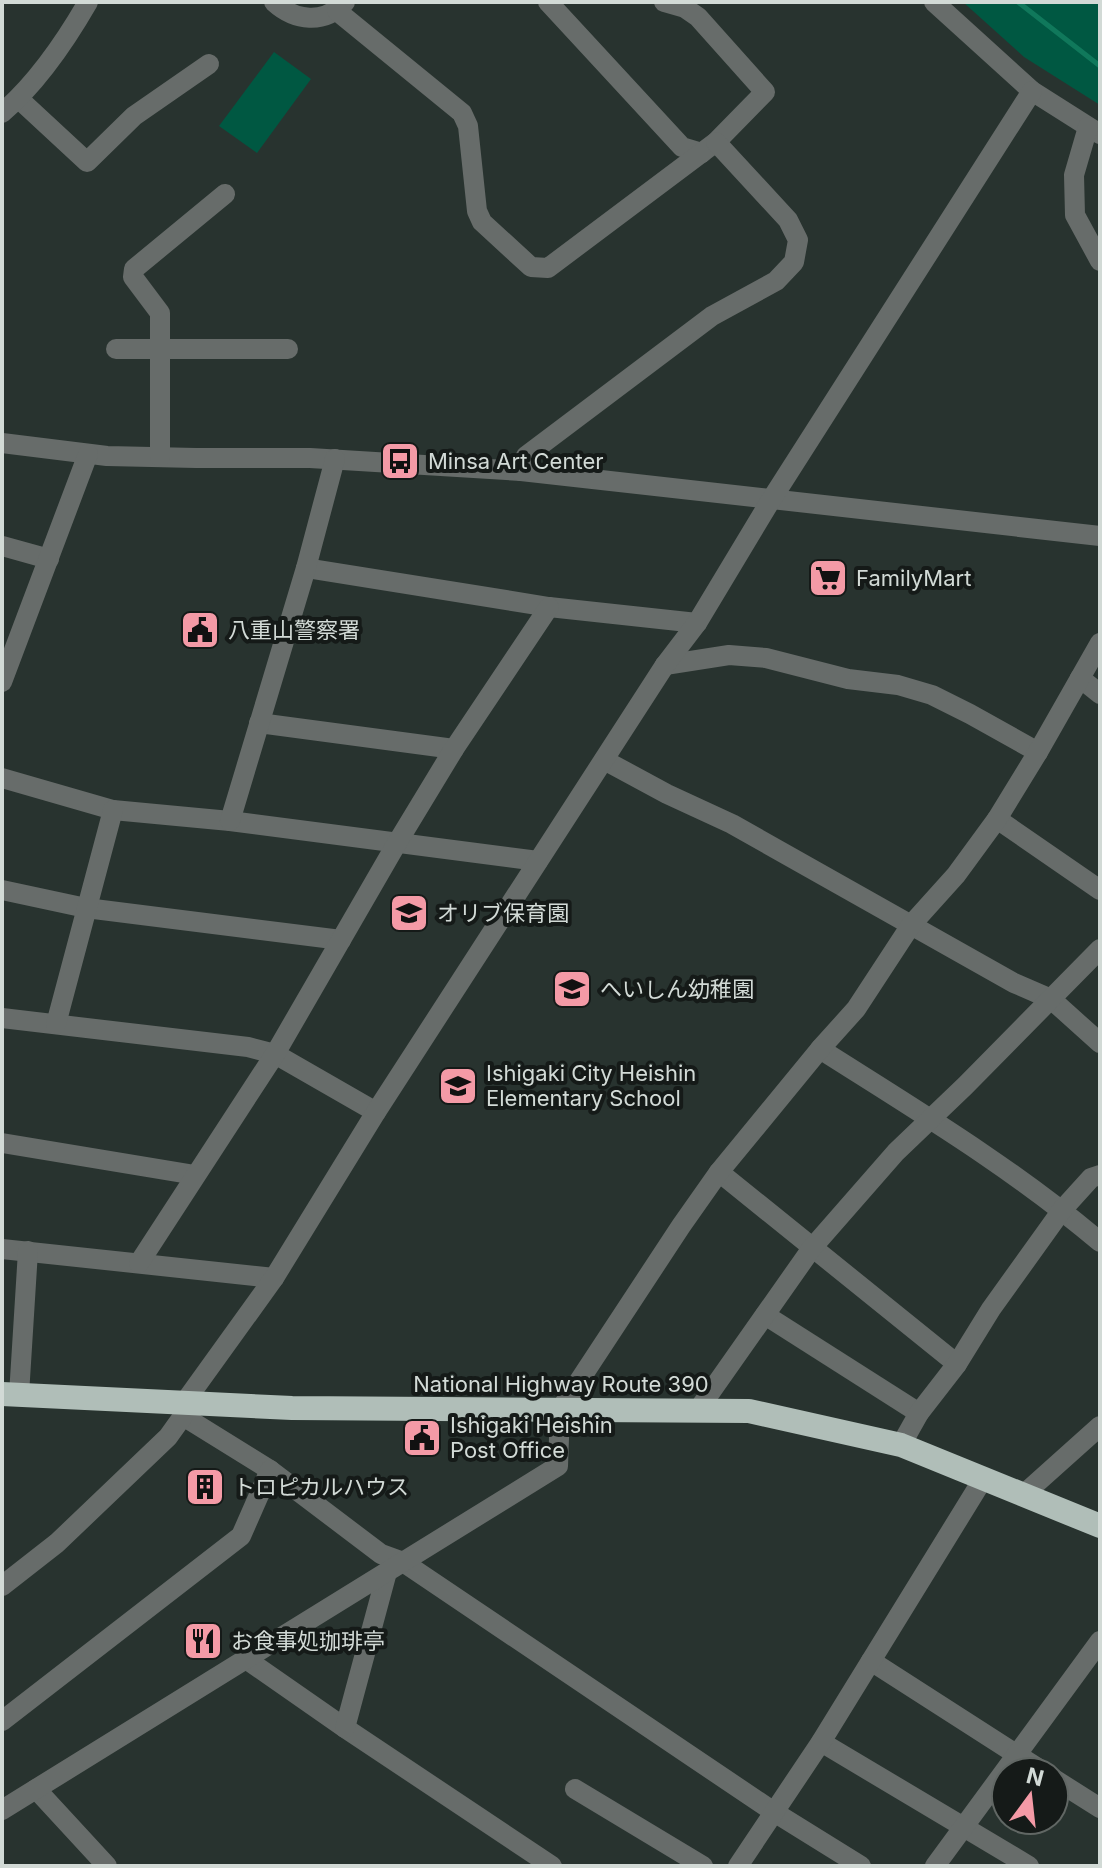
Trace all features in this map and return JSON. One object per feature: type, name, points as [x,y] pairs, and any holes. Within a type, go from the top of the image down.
[{"type":"highway","name":"National Highway Route 390","points":[[10,1395],[183,1409],[749,1411],[901,1445],[1100,1526]]},
{"type":"street","points":[[2,113],[19,99],[71,31],[88,2]]},
{"type":"street","points":[[274,2],[299,18],[317,18],[341,7],[462,113],[468,126],[477,211],[482,222],[531,267],[548,268],[709,147],[765,92],[698,17],[685,8],[664,2]]},
{"type":"street","points":[[521,471],[526,456],[712,316],[776,281],[794,262],[798,240],[788,220],[709,147],[682,147],[548,2]]},
{"type":"street","points":[[934,2],[1032,91],[1094,130],[1074,175],[1075,215],[1100,261]]},
{"type":"street","points":[[19,99],[87,162],[134,116],[209,64]]},
{"type":"street","points":[[2,1586],[57,1543],[168,1437],[183,1409],[274,1278],[376,1112],[665,665],[697,623],[771,500],[1032,91]]},
{"type":"street","points":[[160,457],[160,313],[133,277],[134,269],[225,194]]},
{"type":"street","points":[[116,349],[288,349]]},
{"type":"street","points":[[2,443],[88,454],[335,459],[521,471],[1100,536]]},
{"type":"street","points":[[2,682],[7,653],[49,559],[88,454]]},
{"type":"street","points":[[230,821],[306,568],[335,459]]},
{"type":"street","points":[[2,546],[49,559]]},
{"type":"street","points":[[306,568],[549,607],[697,623]]},
{"type":"street","points":[[139,1263],[275,1054],[454,749],[549,607]]},
{"type":"street","points":[[6,1800],[36,1789],[558,1466],[560,1410],[681,1226],[719,1172],[856,1009],[911,925],[956,875],[997,819],[1100,643]]},
{"type":"street","points":[[665,665],[729,655],[766,658],[848,679],[898,685],[932,695],[1038,752]]},
{"type":"street","points":[[1080,678],[1100,694]]},
{"type":"street","points":[[259,723],[454,749]]},
{"type":"street","points":[[604,760],[732,824],[1014,983],[1051,999],[1100,1043]]},
{"type":"street","points":[[2,778],[113,810],[230,821],[538,861]]},
{"type":"street","points":[[56,1024],[113,810]]},
{"type":"street","points":[[997,819],[1100,890]]},
{"type":"street","points":[[2,890],[86,908],[341,940]]},
{"type":"street","points":[[698,1410],[812,1248],[896,1152],[1100,949]]},
{"type":"street","points":[[2,1018],[248,1047],[275,1054],[376,1112]]},
{"type":"street","points":[[820,1049],[1008,1170],[1100,1242]]},
{"type":"street","points":[[2,1143],[195,1175]]},
{"type":"street","points":[[719,1172],[957,1364]]},
{"type":"street","points":[[901,1445],[919,1413],[957,1364],[991,1309],[1062,1210],[1091,1178],[1100,1175]]},
{"type":"street","points":[[2,1249],[274,1278]]},
{"type":"street","points":[[10,1395],[28,1251]]},
{"type":"street","points":[[765,1315],[919,1413]]},
{"type":"street","points":[[183,1409],[270,1470],[395,1567],[861,1866]]},
{"type":"street","points":[[1023,1495],[1100,1426]]},
{"type":"street","points":[[2,1721],[241,1536],[270,1470]]},
{"type":"street","points":[[738,1866],[821,1742],[983,1479]]},
{"type":"street","points":[[345,1728],[395,1567]]},
{"type":"street","points":[[935,1866],[1100,1641]]},
{"type":"street","points":[[246,1659],[552,1866]]},
{"type":"street","points":[[871,1661],[1017,1755]]},
{"type":"street","points":[[821,1742],[1029,1866]]},
{"type":"street","points":[[36,1789],[107,1866]]},
{"type":"street","points":[[575,1789],[703,1866]]},
{"type":"street","points":[[1070,1789],[1100,1808]]},
{"type":"green space","points":[[963,2],[1100,2],[1100,105],[1024,57]]},
{"type":"green space","points":[[274,52],[311,79],[257,153],[219,126]]},
{"type":"waterway","points":[[1018,2],[1100,66]]},
{"type":"place","name":"Minsa Art Center","points":[[400,461]]},
{"type":"place","name":"FamilyMart","points":[[828,578]]},
{"type":"place","name":"八重山警察署","points":[[200,630]]},
{"type":"place","name":"オリブ保育園","points":[[409,913]]},
{"type":"place","name":"へいしん幼稚園","points":[[572,989]]},
{"type":"place","name":"Ishigaki City Heishin Elementary School","points":[[458,1086]]},
{"type":"place","name":"Ishigaki Heishin Post Office","points":[[422,1438]]},
{"type":"place","name":"トロピカルハウス","points":[[205,1487]]},
{"type":"place","name":"お食事処珈琲亭","points":[[203,1641]]}]
